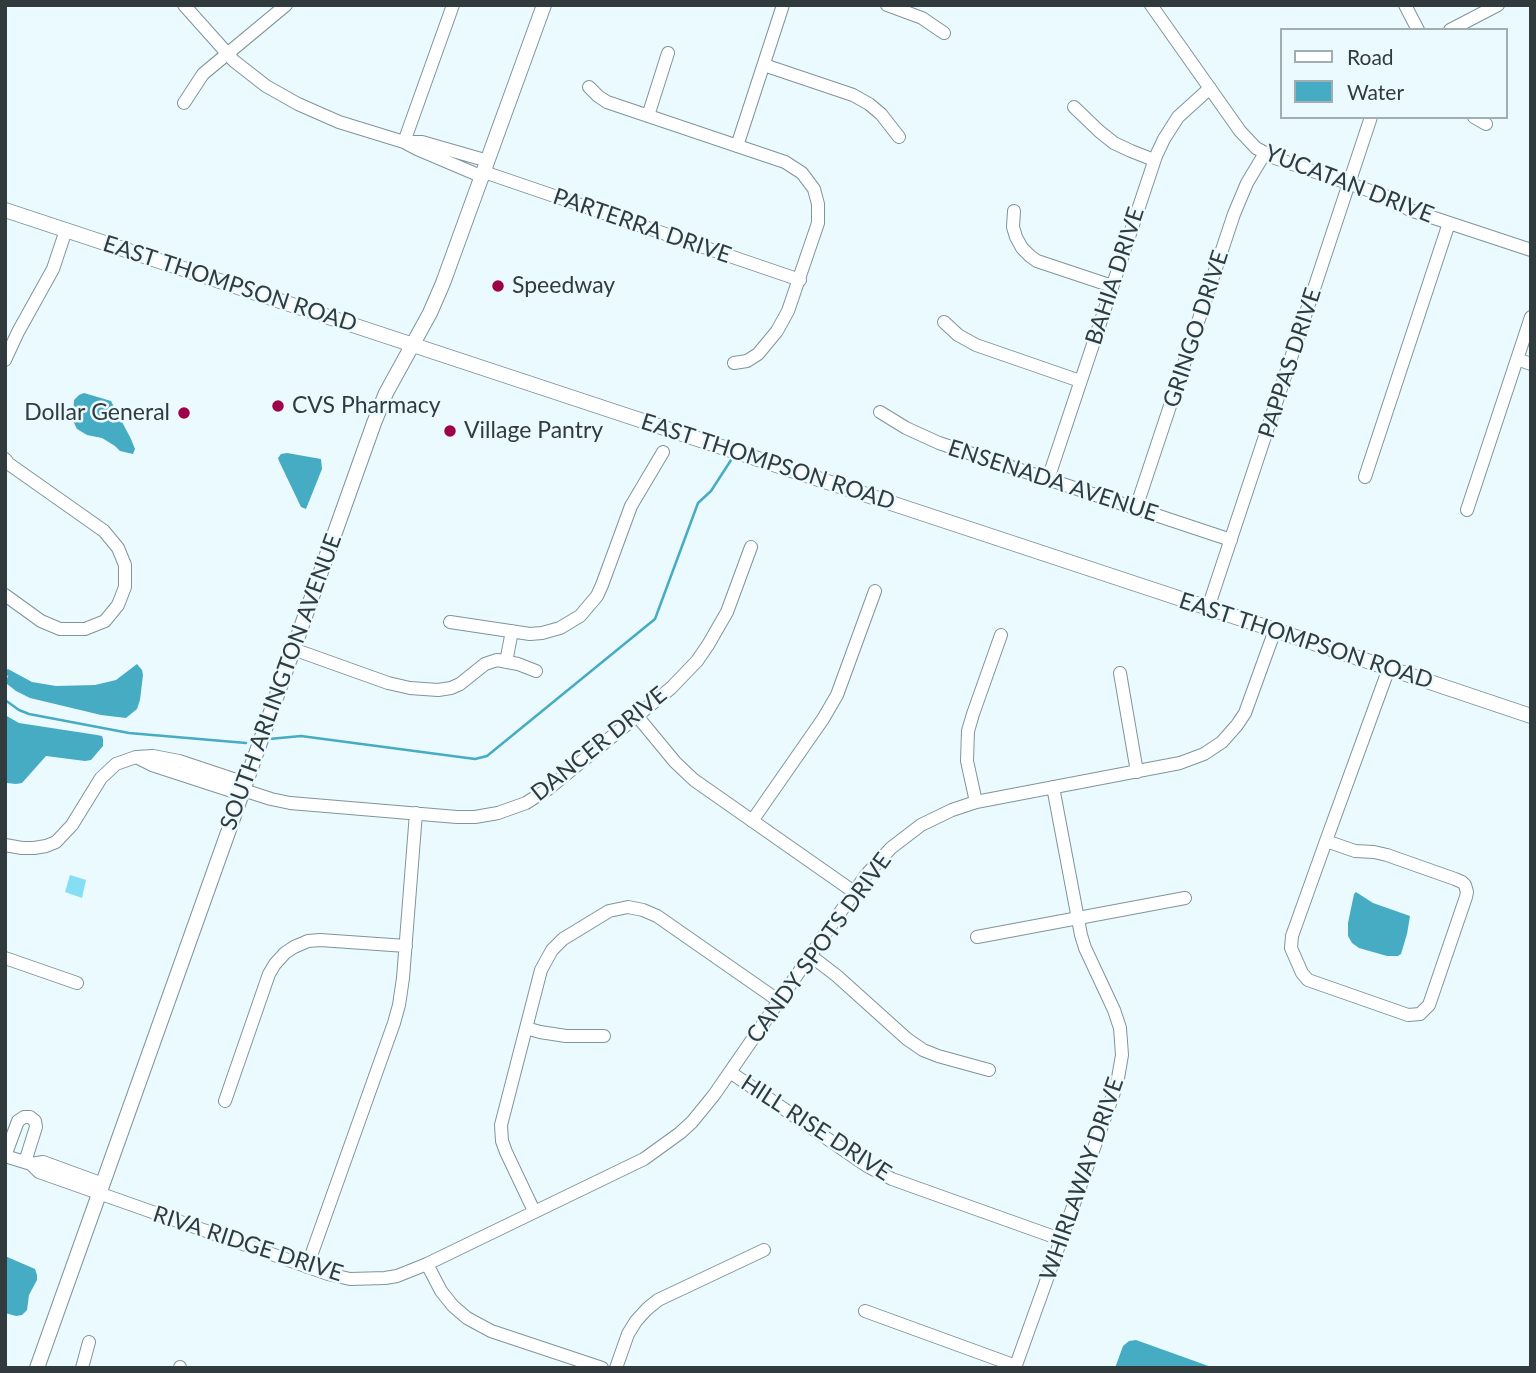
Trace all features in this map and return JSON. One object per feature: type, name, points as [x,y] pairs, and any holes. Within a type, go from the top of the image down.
[{"type":"main road","name":"SOUTH ARLINGTON AVENUE","points":[[37,1368],[377,413],[443,284],[544,5]]},
{"type":"main road","name":"EAST THOMPSON ROAD","points":[[5,209],[1531,716]]},
{"type":"street","name":"PARTERRA DRIVE","points":[[184,5],[234,61],[266,86],[298,104],[339,122],[404,142],[422,142],[485,170],[800,280]]},
{"type":"street","points":[[184,103],[203,74],[286,5]]},
{"type":"street","points":[[404,142],[453,5]]},
{"type":"street","points":[[737,146],[783,5]]},
{"type":"street","points":[[887,5],[922,18],[944,33]]},
{"type":"street","name":"YUCATAN DRIVE","points":[[1151,5],[1247,139],[1265,153],[1388,197],[1410,210],[1531,250]]},
{"type":"street","points":[[1405,5],[1417,28]]},
{"type":"street","points":[[1454,28],[1498,5]]},
{"type":"street","points":[[648,116],[668,53]]},
{"type":"street","points":[[764,65],[853,95],[881,114],[899,137]]},
{"type":"street","points":[[589,87],[607,102],[791,165],[802,173],[817,196],[818,223],[788,311],[768,343],[752,359],[734,363]]},
{"type":"street","name":"BAHIA DRIVE","points":[[1048,479],[1154,160],[1178,117],[1210,88]]},
{"type":"street","points":[[1074,107],[1114,143],[1154,160]]},
{"type":"street","name":"PAPPAS DRIVE","points":[[1208,608],[1370,119]]},
{"type":"street","points":[[1477,119],[1486,124]]},
{"type":"street","name":"GRINGO DRIVE","points":[[1136,508],[1234,214],[1247,183],[1265,153]]},
{"type":"street","points":[[1014,211],[1013,227],[1016,237],[1030,256],[1037,261],[1112,286]]},
{"type":"street","points":[[1365,477],[1449,223]]},
{"type":"street","points":[[5,360],[53,269],[66,230]]},
{"type":"street","points":[[1467,510],[1531,317]]},
{"type":"street","points":[[944,322],[958,335],[976,345],[1080,381]]},
{"type":"street","points":[[1517,359],[1531,364]]},
{"type":"street","name":"ENSENADA AVENUE","points":[[880,412],[926,438],[1231,540]]},
{"type":"street","points":[[450,622],[530,634],[549,632],[567,625],[588,608],[602,585],[631,506],[663,452]]},
{"type":"street","points":[[5,459],[104,531],[118,548],[125,565],[125,587],[118,605],[105,621],[85,629],[60,629],[41,621],[5,595]]},
{"type":"street","name":"DANCER DRIVE","points":[[5,845],[34,848],[56,842],[72,825],[101,778],[116,764],[136,757],[163,757],[243,789],[290,803],[475,817],[515,808],[548,789],[685,675],[708,645],[727,612],[751,547]]},
{"type":"street","points":[[752,821],[838,695],[876,591]]},
{"type":"street","name":"CANDY SPOTS DRIVE","points":[[427,1264],[645,1159],[692,1122],[730,1072],[854,892],[878,861],[906,836],[934,818],[976,802],[1191,760],[1228,737],[1245,713],[1275,630]]},
{"type":"street","points":[[506,662],[512,631]]},
{"type":"street","points":[[976,802],[967,761],[968,731],[1001,635]]},
{"type":"street","points":[[293,649],[387,683],[410,688],[451,688],[485,664],[497,660],[536,671]]},
{"type":"street","points":[[1326,841],[1355,850],[1387,855],[1465,885],[1466,897],[1433,993],[1426,1009],[1420,1014],[1408,1015],[1308,980],[1304,977],[1291,948],[1291,941],[1326,841],[1389,668]]},
{"type":"street","points":[[1120,673],[1137,772]]},
{"type":"street","points":[[637,716],[675,762],[694,780],[854,892]]},
{"type":"street","name":"WHIRLAWAY DRIVE","points":[[1016,1367],[1117,1084],[1122,1055],[1122,1039],[1117,1019],[1085,948],[1053,787]]},
{"type":"street","points":[[307,1267],[394,1023],[404,978],[416,813]]},
{"type":"street","points":[[977,937],[1185,898]]},
{"type":"street","points":[[534,1211],[506,1152],[501,1125],[541,970],[552,950],[563,939],[617,909],[628,907],[643,910],[657,916],[779,1001]]},
{"type":"street","points":[[225,1101],[270,974],[285,953],[302,944],[320,940],[406,946]]},
{"type":"street","points":[[811,956],[923,1050],[989,1070]]},
{"type":"street","points":[[5,958],[77,983]]},
{"type":"street","points":[[526,1028],[566,1037],[604,1036]]},
{"type":"street","name":"HILL RISE DRIVE","points":[[730,1072],[867,1166],[892,1179],[1060,1239]]},
{"type":"street","name":"RIVA RIDGE DRIVE","points":[[28,1163],[37,1124],[34,1119],[24,1116],[18,1121],[5,1156],[28,1163],[43,1162],[101,1189],[307,1267],[350,1279],[397,1276],[427,1264]]},
{"type":"street","points":[[616,1368],[628,1334],[636,1321],[658,1300],[764,1250]]},
{"type":"street","points":[[427,1264],[441,1291],[467,1318],[491,1331],[602,1368]]},
{"type":"street","points":[[865,1311],[1016,1367]]},
{"type":"street","points":[[82,1368],[89,1342]]},
{"type":"shaded area","points":[[70,875],[86,880],[82,898],[65,892]]},
{"type":"water","points":[[84,393],[111,401],[131,439],[135,449],[133,454],[120,451],[102,438],[87,435],[77,429],[73,421],[74,400]]},
{"type":"water","points":[[281,454],[321,459],[322,469],[306,509],[301,507],[279,461]]},
{"type":"water","points":[[137,664],[143,675],[140,700],[137,709],[126,718],[101,715],[30,698],[7,684],[8,676],[5,674],[8,669],[32,682],[56,686],[95,685],[116,680]]},
{"type":"water","points":[[5,715],[19,723],[102,736],[103,746],[91,760],[46,756],[22,783],[7,783]]},
{"type":"water","points":[[1356,892],[1373,903],[1410,916],[1401,954],[1387,956],[1359,948],[1352,943],[1348,936],[1348,923]]},
{"type":"water","points":[[5,1256],[35,1269],[37,1275],[29,1295],[27,1310],[22,1315],[5,1313]]},
{"type":"water","points":[[1136,1340],[1214,1368],[1115,1368],[1123,1346]]},
{"type":"waterway","points":[[269,739],[301,736],[475,759],[487,756],[655,619],[698,503],[711,491],[733,457]]},
{"type":"waterway","points":[[5,700],[29,714],[129,733],[246,743]]},
{"type":"place","name":"Speedway","points":[[498,286]]},
{"type":"place","name":"CVS Pharmacy","points":[[278,406]]},
{"type":"place","name":"Dollar General","points":[[184,413]]},
{"type":"place","name":"Village Pantry","points":[[450,431]]}]
